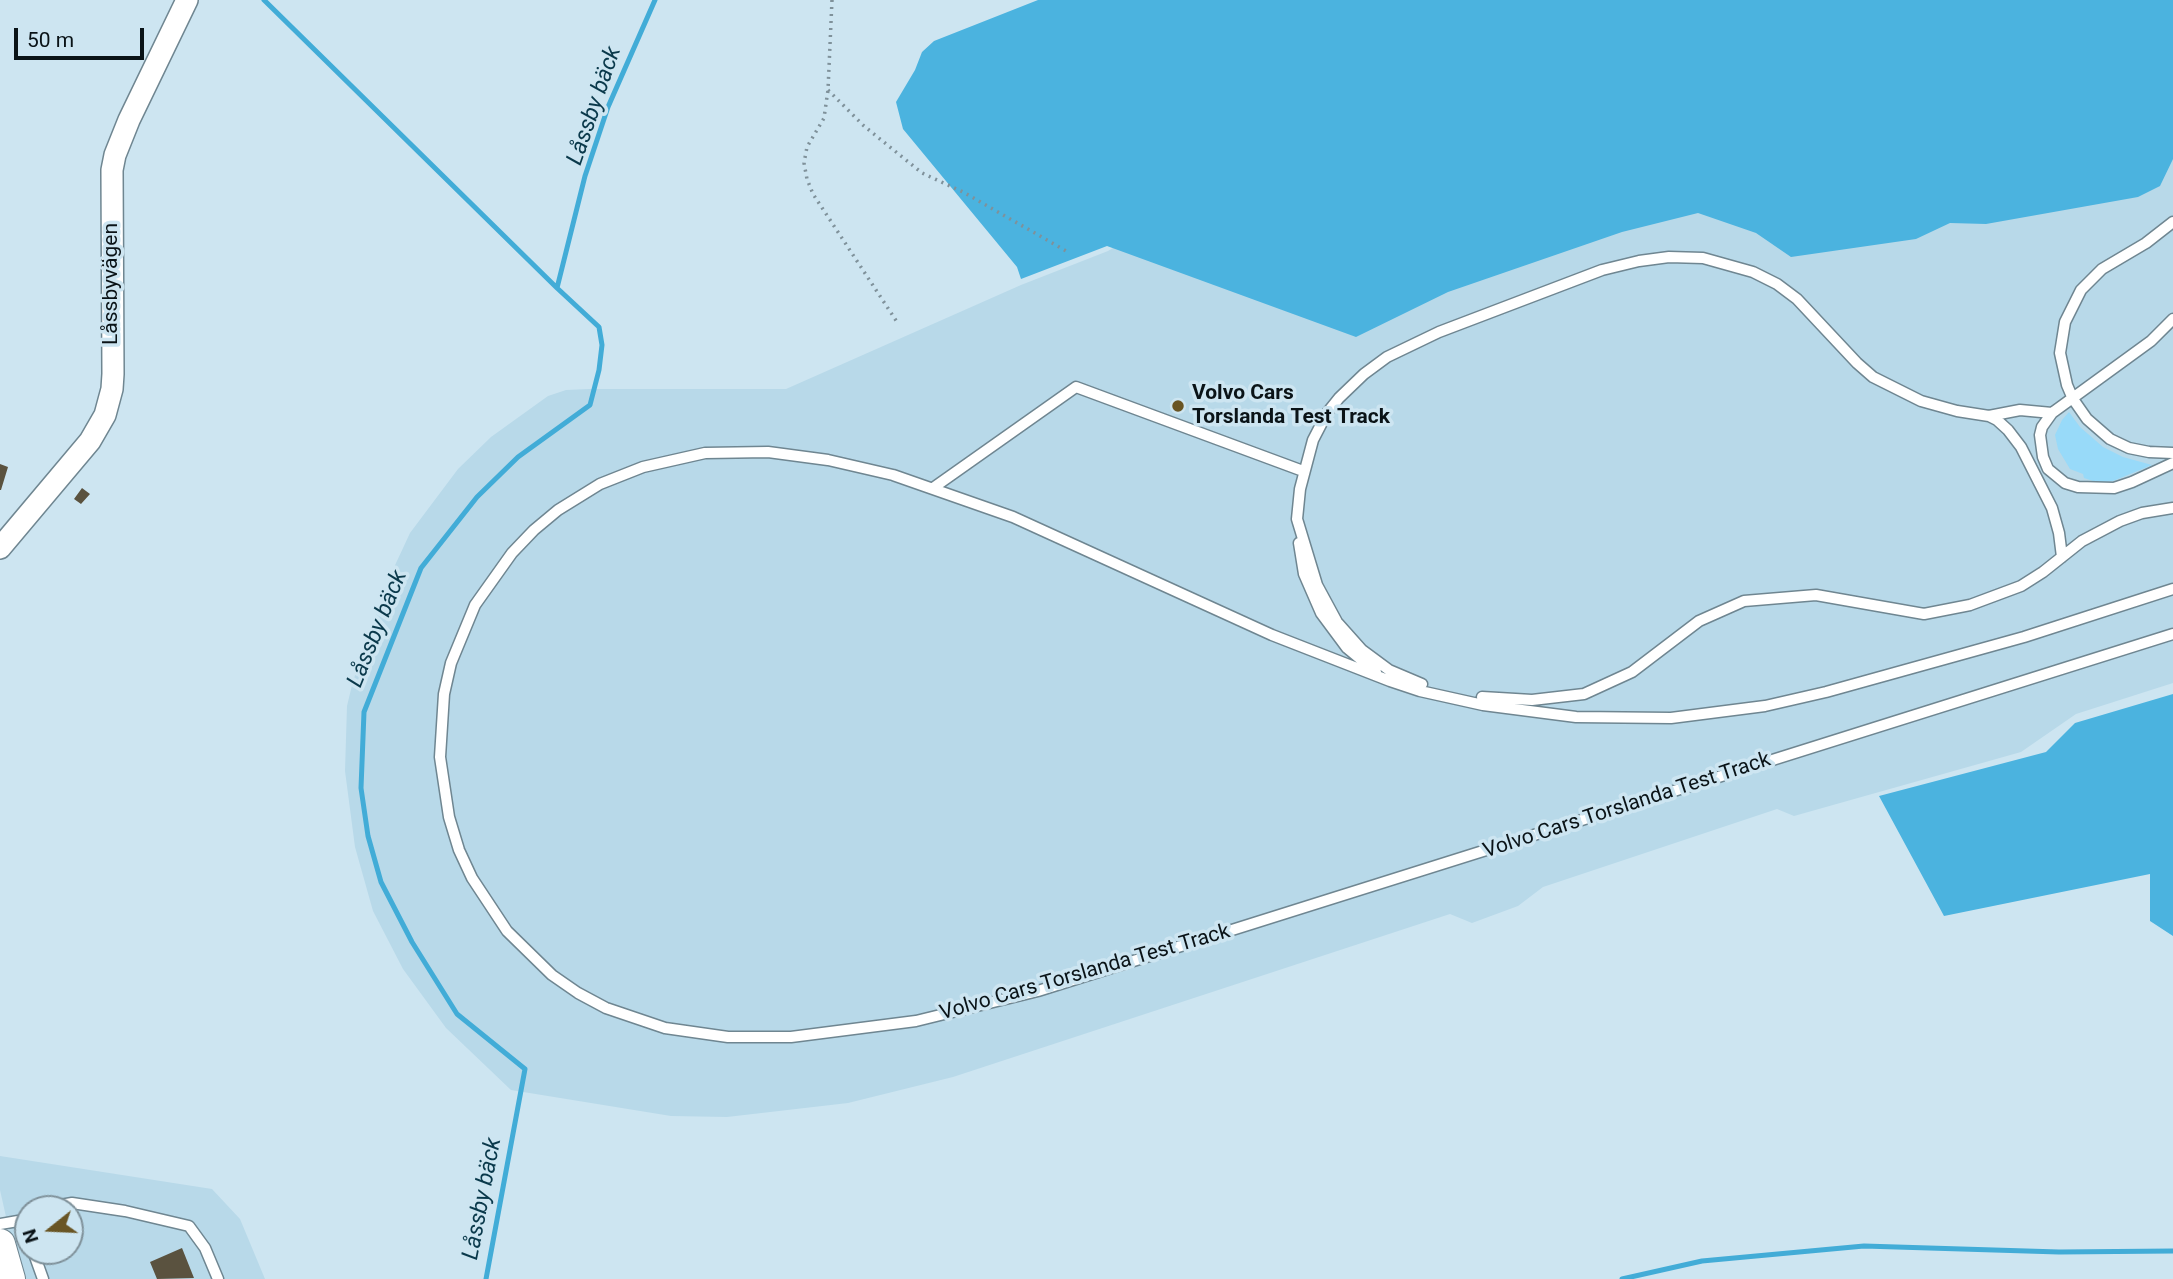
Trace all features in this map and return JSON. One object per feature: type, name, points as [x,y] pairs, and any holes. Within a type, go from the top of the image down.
[{"type":"street","name":"Låssbyvägen","points":[[0,548],[90,441],[105,415],[113,374],[112,170],[129,120],[187,0]]},
{"type":"street","points":[[9,1233],[10,1279]]},
{"type":"lane","points":[[2173,222],[2146,243],[2102,269],[2076,298],[2065,322],[2060,353],[2063,374],[2073,399],[2087,419],[2110,439],[2129,448],[2173,453]]},
{"type":"lane","name":"Volvo Cars Torslanda Test Track","points":[[1390,681],[1353,654],[1321,613],[1304,574],[1297,503],[1313,440],[1327,413],[1350,387],[1387,357],[1431,336],[1602,270],[1656,258],[1703,258],[1753,272],[1777,284],[1797,299],[1873,377],[1920,401],[1989,416]]},
{"type":"lane","points":[[2173,319],[2151,341],[2052,413],[2042,426],[2041,446],[2048,469],[2065,483],[2090,489],[2114,488],[2173,464]]},
{"type":"lane","points":[[933,488],[1076,387],[1303,471]]},
{"type":"lane","points":[[1989,416],[2020,410],[2052,413]]},
{"type":"lane","points":[[1989,416],[2008,430],[2021,447],[2052,508],[2062,557]]},
{"type":"lane","name":"Volvo Cars Torslanda Test Track","points":[[2173,589],[2024,637],[1826,692],[1765,706],[1702,715],[1640,719],[1576,717],[1483,705],[1390,681],[1282,639],[1013,517],[933,488],[851,465],[768,452],[705,453],[671,459],[615,478],[571,501],[534,530],[491,579],[461,633],[449,671],[441,724],[440,757],[443,788],[459,850],[472,878],[507,931],[552,975],[587,998],[635,1019],[665,1028],[717,1036],[759,1038],[822,1034],[947,1014],[1099,973],[2173,634]]},
{"type":"lane","name":"Volvo Cars Torslanda Test Track","points":[[1297,519],[1324,599],[1337,622],[1362,650],[1390,670],[1421,684],[1508,700],[1560,698],[1584,694],[1610,684],[1632,672],[1699,621],[1744,601],[1815,595],[1924,614],[1970,606],[2021,586],[2082,541],[2120,522],[2142,513],[2173,508]]},
{"type":"lane","points":[[84,1205],[189,1226],[205,1248],[218,1279]]},
{"type":"lane","points":[[0,1224],[9,1233]]},
{"type":"path","points":[[832,0],[828,90],[824,118],[807,147],[804,163],[807,179],[813,194],[897,322]]},
{"type":"path","points":[[828,90],[864,126],[922,173],[962,192],[1068,252]]},
{"type":"shaded area","points":[[1038,0],[2173,0],[2173,159],[2160,186],[2138,197],[1986,224],[1950,223],[1916,239],[1791,257],[1756,233],[1698,213],[1622,232],[1448,292],[1356,337],[1107,246],[1021,279],[1017,267],[903,129],[896,102],[922,52],[934,41]]},
{"type":"shaded area","points":[[2173,0],[2173,683],[2076,714],[2021,752],[1794,816],[1777,809],[1543,887],[1518,906],[1472,923],[1450,914],[953,1077],[848,1103],[727,1117],[671,1116],[511,1090],[446,1028],[403,969],[373,911],[355,847],[345,771],[347,706],[353,681],[390,576],[410,533],[458,469],[491,437],[548,396],[566,390],[589,389],[786,389],[1021,285],[1108,251],[1196,196]]},
{"type":"shaded area","points":[[2069,412],[2080,427],[2103,447],[2123,457],[2152,465],[2113,481],[2099,483],[2084,478],[2083,474],[2070,469],[2058,449],[2055,435]]},
{"type":"shaded area","points":[[2173,694],[2173,936],[2150,921],[2150,874],[1944,916],[1879,796],[2046,752],[2075,723]]},
{"type":"shaded area","points":[[0,1156],[212,1189],[240,1219],[265,1279],[20,1279],[17,1265],[84,1265],[84,1195],[14,1195],[14,1252],[0,1190]]},
{"type":"building","points":[[0,464],[8,467],[1,490],[0,490]]},
{"type":"building","points":[[82,488],[90,494],[81,504],[74,499]]},
{"type":"building","points":[[182,1248],[194,1278],[157,1279],[150,1262]]},
{"type":"waterway","points":[[264,0],[557,288]]},
{"type":"waterway","name":"Låssby bäck","points":[[486,1279],[525,1069],[457,1014],[412,942],[381,882],[368,836],[361,788],[364,712],[421,568],[477,497],[518,457],[590,405],[602,345],[599,327],[557,288],[585,176],[608,107],[655,0]]},
{"type":"waterway","points":[[1622,1279],[1702,1261],[1864,1246],[2059,1252],[2173,1251]]},
{"type":"place","name":"Volvo Cars Torslanda Test Track","points":[[1178,406]]}]
